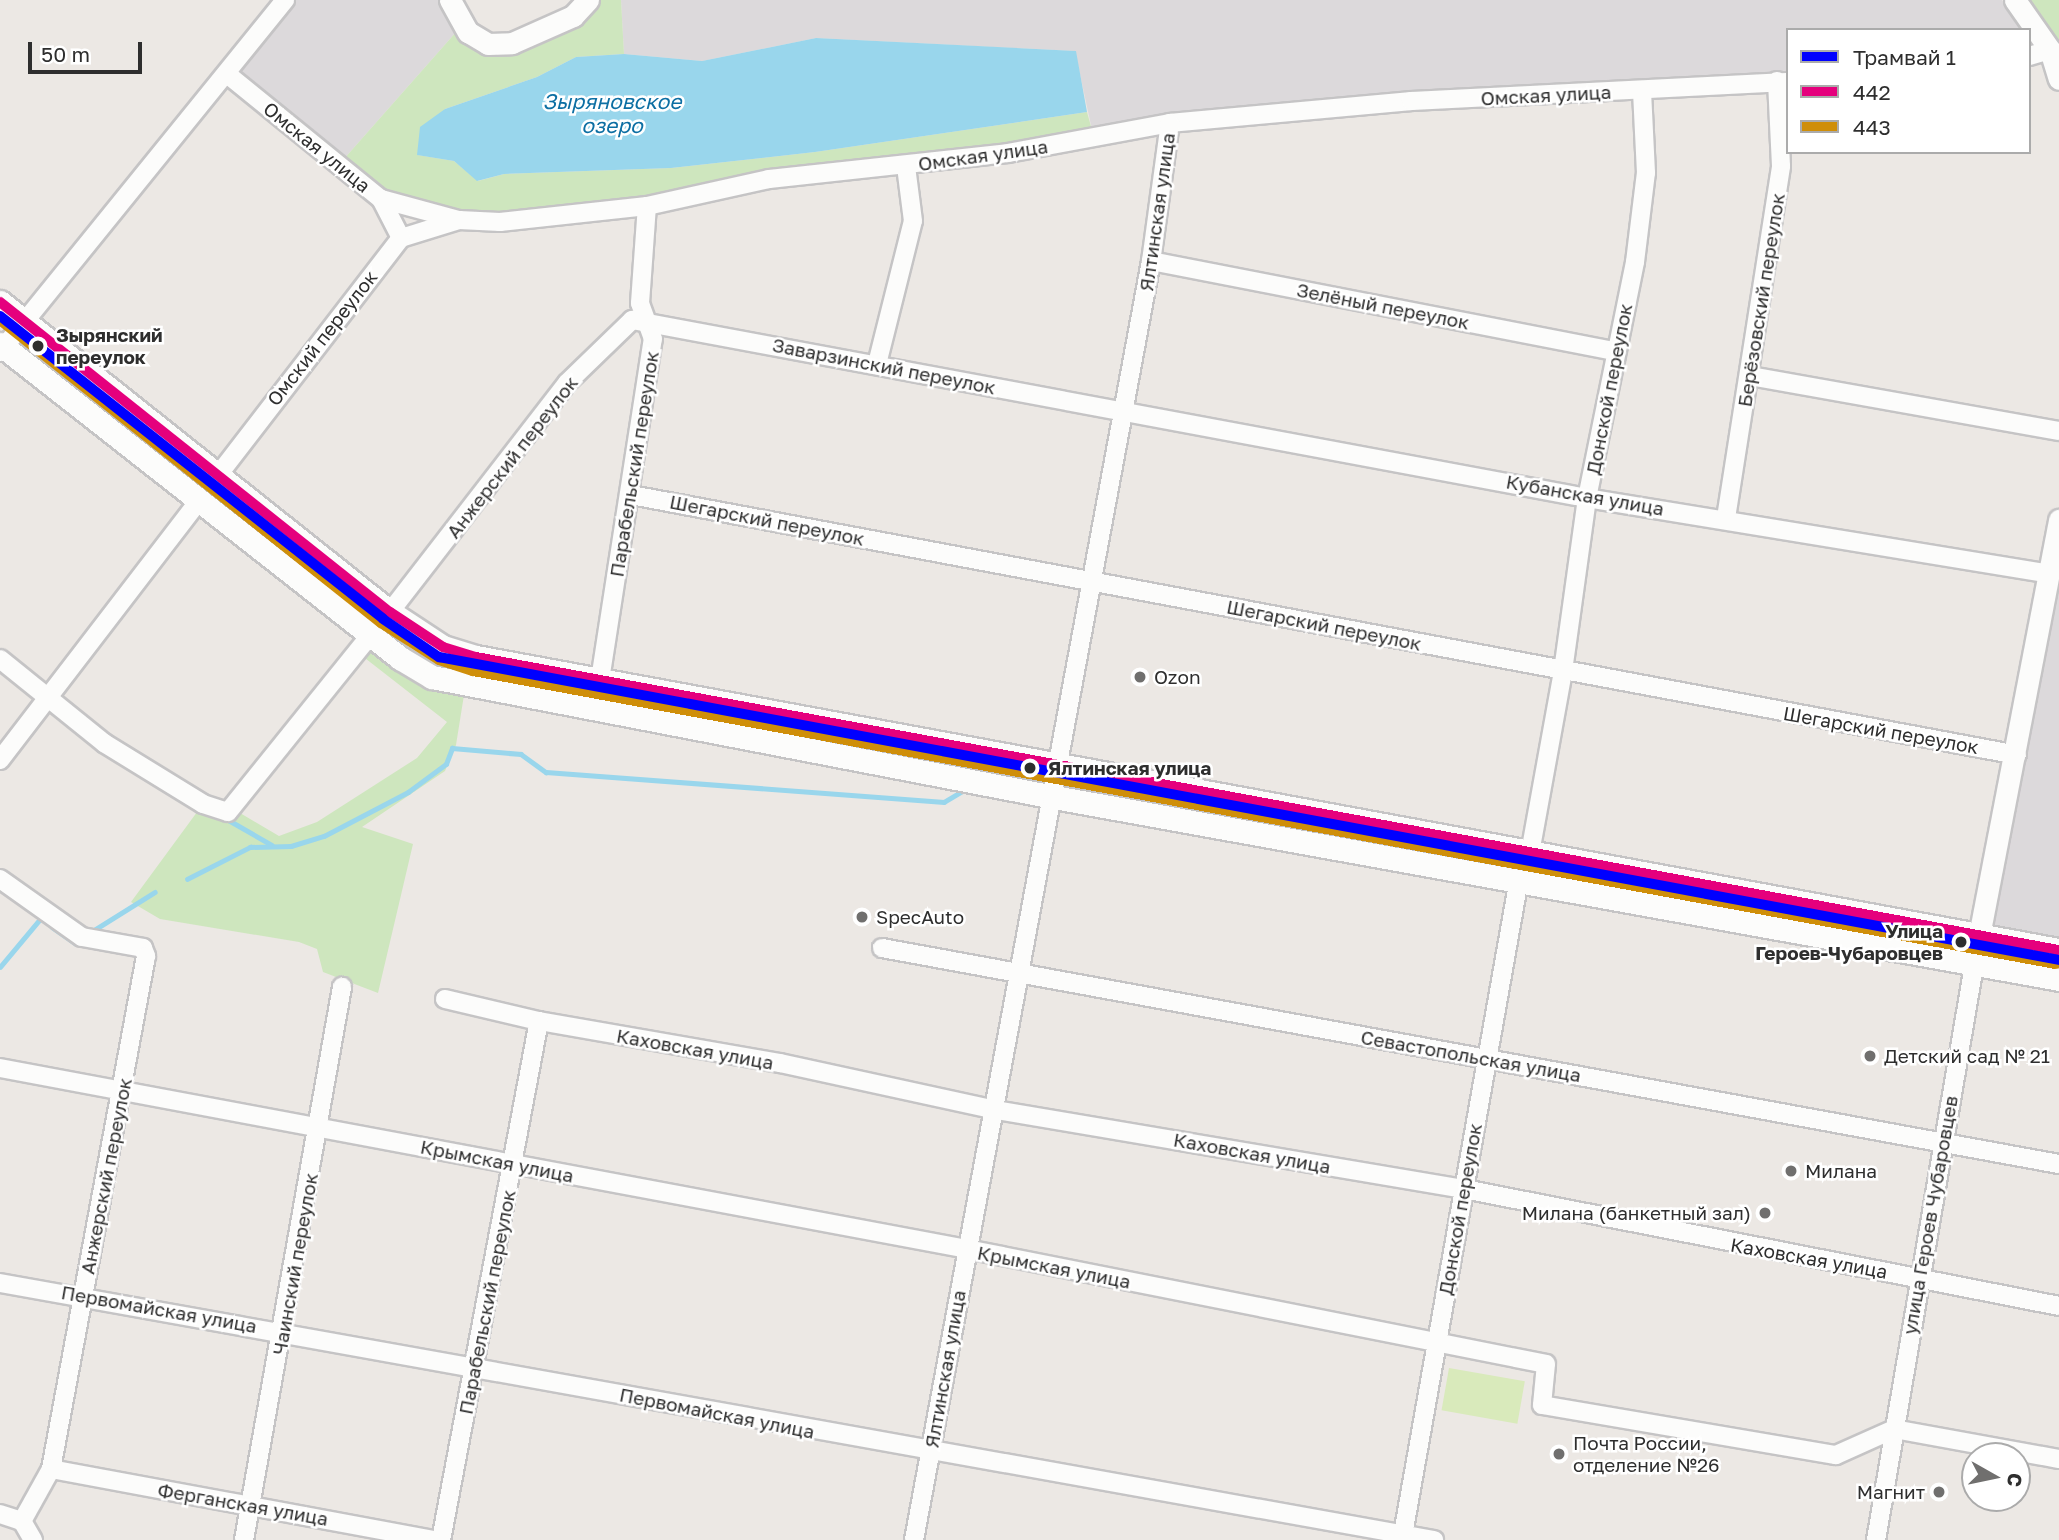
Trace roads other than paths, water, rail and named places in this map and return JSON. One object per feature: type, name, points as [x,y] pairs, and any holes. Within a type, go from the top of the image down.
[{"type":"main road","points":[[0,302],[390,612],[443,647],[600,680],[2059,950]]},
{"type":"main road","points":[[1,348],[371,634],[432,677],[1054,797],[1519,879],[2059,979]]},
{"type":"street","points":[[1,348],[285,0]]},
{"type":"street","points":[[450,0],[468,32],[488,44],[524,38],[573,16],[588,0]]},
{"type":"street","points":[[2015,0],[2028,28]]},
{"type":"street","points":[[2031,35],[2039,53],[2059,79]]},
{"type":"street","name":"Омская улица","points":[[227,74],[381,199],[459,220],[500,222],[647,206],[769,179],[1008,153],[1170,123],[1411,102],[1783,81]]},
{"type":"street","name":"Берёзовский переулок","points":[[1726,518],[1781,166],[1783,81]]},
{"type":"street","name":"Донской переулок","points":[[1530,853],[1563,671],[1587,498],[1635,262],[1646,173],[1642,90]]},
{"type":"street","name":"Ялтинская улица","points":[[914,1540],[1060,765],[1090,581],[1151,261],[1170,123]]},
{"type":"street","points":[[877,364],[913,221],[906,166]]},
{"type":"street","points":[[381,199],[401,238],[459,220]]},
{"type":"street","name":"Парабельский переулок","points":[[600,680],[631,495],[653,339],[640,303],[647,206]]},
{"type":"street","name":"Омский переулок","points":[[219,474],[401,238]]},
{"type":"street","name":"Зелёный переулок","points":[[1151,261],[1615,351]]},
{"type":"street","name":"Анжерский переулок","points":[[390,612],[567,383],[632,320],[646,322]]},
{"type":"street","name":"Заварзинский переулок","points":[[646,322],[877,364],[1121,413]]},
{"type":"street","points":[[1750,376],[2059,431]]},
{"type":"street","name":"Кубанская улица","points":[[1121,413],[1587,498],[1726,518],[2049,574]]},
{"type":"street","name":"Шегарский переулок","points":[[631,495],[2017,755]]},
{"type":"street","points":[[0,760],[199,500]]},
{"type":"street","name":"улица Героев Чубаровцев","points":[[1876,1540],[1917,1278],[2059,520]]},
{"type":"street","points":[[0,659],[104,743],[203,804],[228,812],[371,634]]},
{"type":"street","name":"Анжерский переулок","points":[[0,879],[85,939],[143,948],[146,956],[51,1469],[22,1521]]},
{"type":"street","name":"Донской переулок","points":[[1402,1538],[1519,879]]},
{"type":"street","name":"Севастопольская улица","points":[[882,948],[2059,1164]]},
{"type":"street","name":"Чаинский переулок","points":[[244,1540],[342,987]]},
{"type":"street","name":"Каховская улица","points":[[445,999],[538,1021],[780,1063],[996,1110],[1464,1189],[2059,1306]]},
{"type":"street","name":"Парабельский переулок","points":[[441,1540],[515,1164],[538,1021]]},
{"type":"street","name":"Крымская улица","points":[[0,1068],[967,1249],[1546,1364],[1542,1405],[1836,1455],[1894,1429]]},
{"type":"street","name":"Первомайская улица","points":[[0,1283],[283,1331],[1402,1538],[1434,1540]]},
{"type":"street","points":[[1894,1429],[2059,1459]]},
{"type":"street","name":"Ферганская улица","points":[[51,1469],[435,1540]]},
{"type":"street","points":[[0,1514],[22,1521],[33,1540]]},
{"type":"water","name":"Зыряновское озеро","points":[[816,38],[1076,51],[1087,112],[815,152],[671,168],[504,174],[477,181],[454,161],[417,155],[420,127],[445,109],[537,77],[576,57],[624,54],[702,61]]},
{"type":"waterway","points":[[187,879],[250,847],[291,846],[324,836],[408,792],[446,764],[452,748],[521,754],[546,772],[944,802],[966,789]]},
{"type":"waterway","points":[[225,818],[272,845]]},
{"type":"waterway","points":[[91,932],[155,892]]},
{"type":"waterway","points":[[0,967],[41,918],[45,921]]},
{"type":"waterway","points":[[52,927],[75,943]]},
{"type":"tram line","name":"1","points":[[0,316],[383,619],[439,657],[2059,960]]},
{"type":"place","name":"Зырянский переулок","points":[[38,346]]},
{"type":"place","name":"Ozon","points":[[1140,677]]},
{"type":"place","name":"Ялтинская улица","points":[[1030,768]]},
{"type":"place","name":"SpecAuto","points":[[862,917]]},
{"type":"place","name":"Улица Героев-Чубаровцев","points":[[1961,942]]},
{"type":"place","name":"Детский сад № 21","points":[[1870,1056]]},
{"type":"place","name":"Милана","points":[[1791,1171]]},
{"type":"place","name":"Милана (банкетный зал)","points":[[1765,1213]]},
{"type":"place","name":"Почта России, отделение №26","points":[[1559,1454]]},
{"type":"place","name":"Магнит","points":[[1939,1492]]}]
